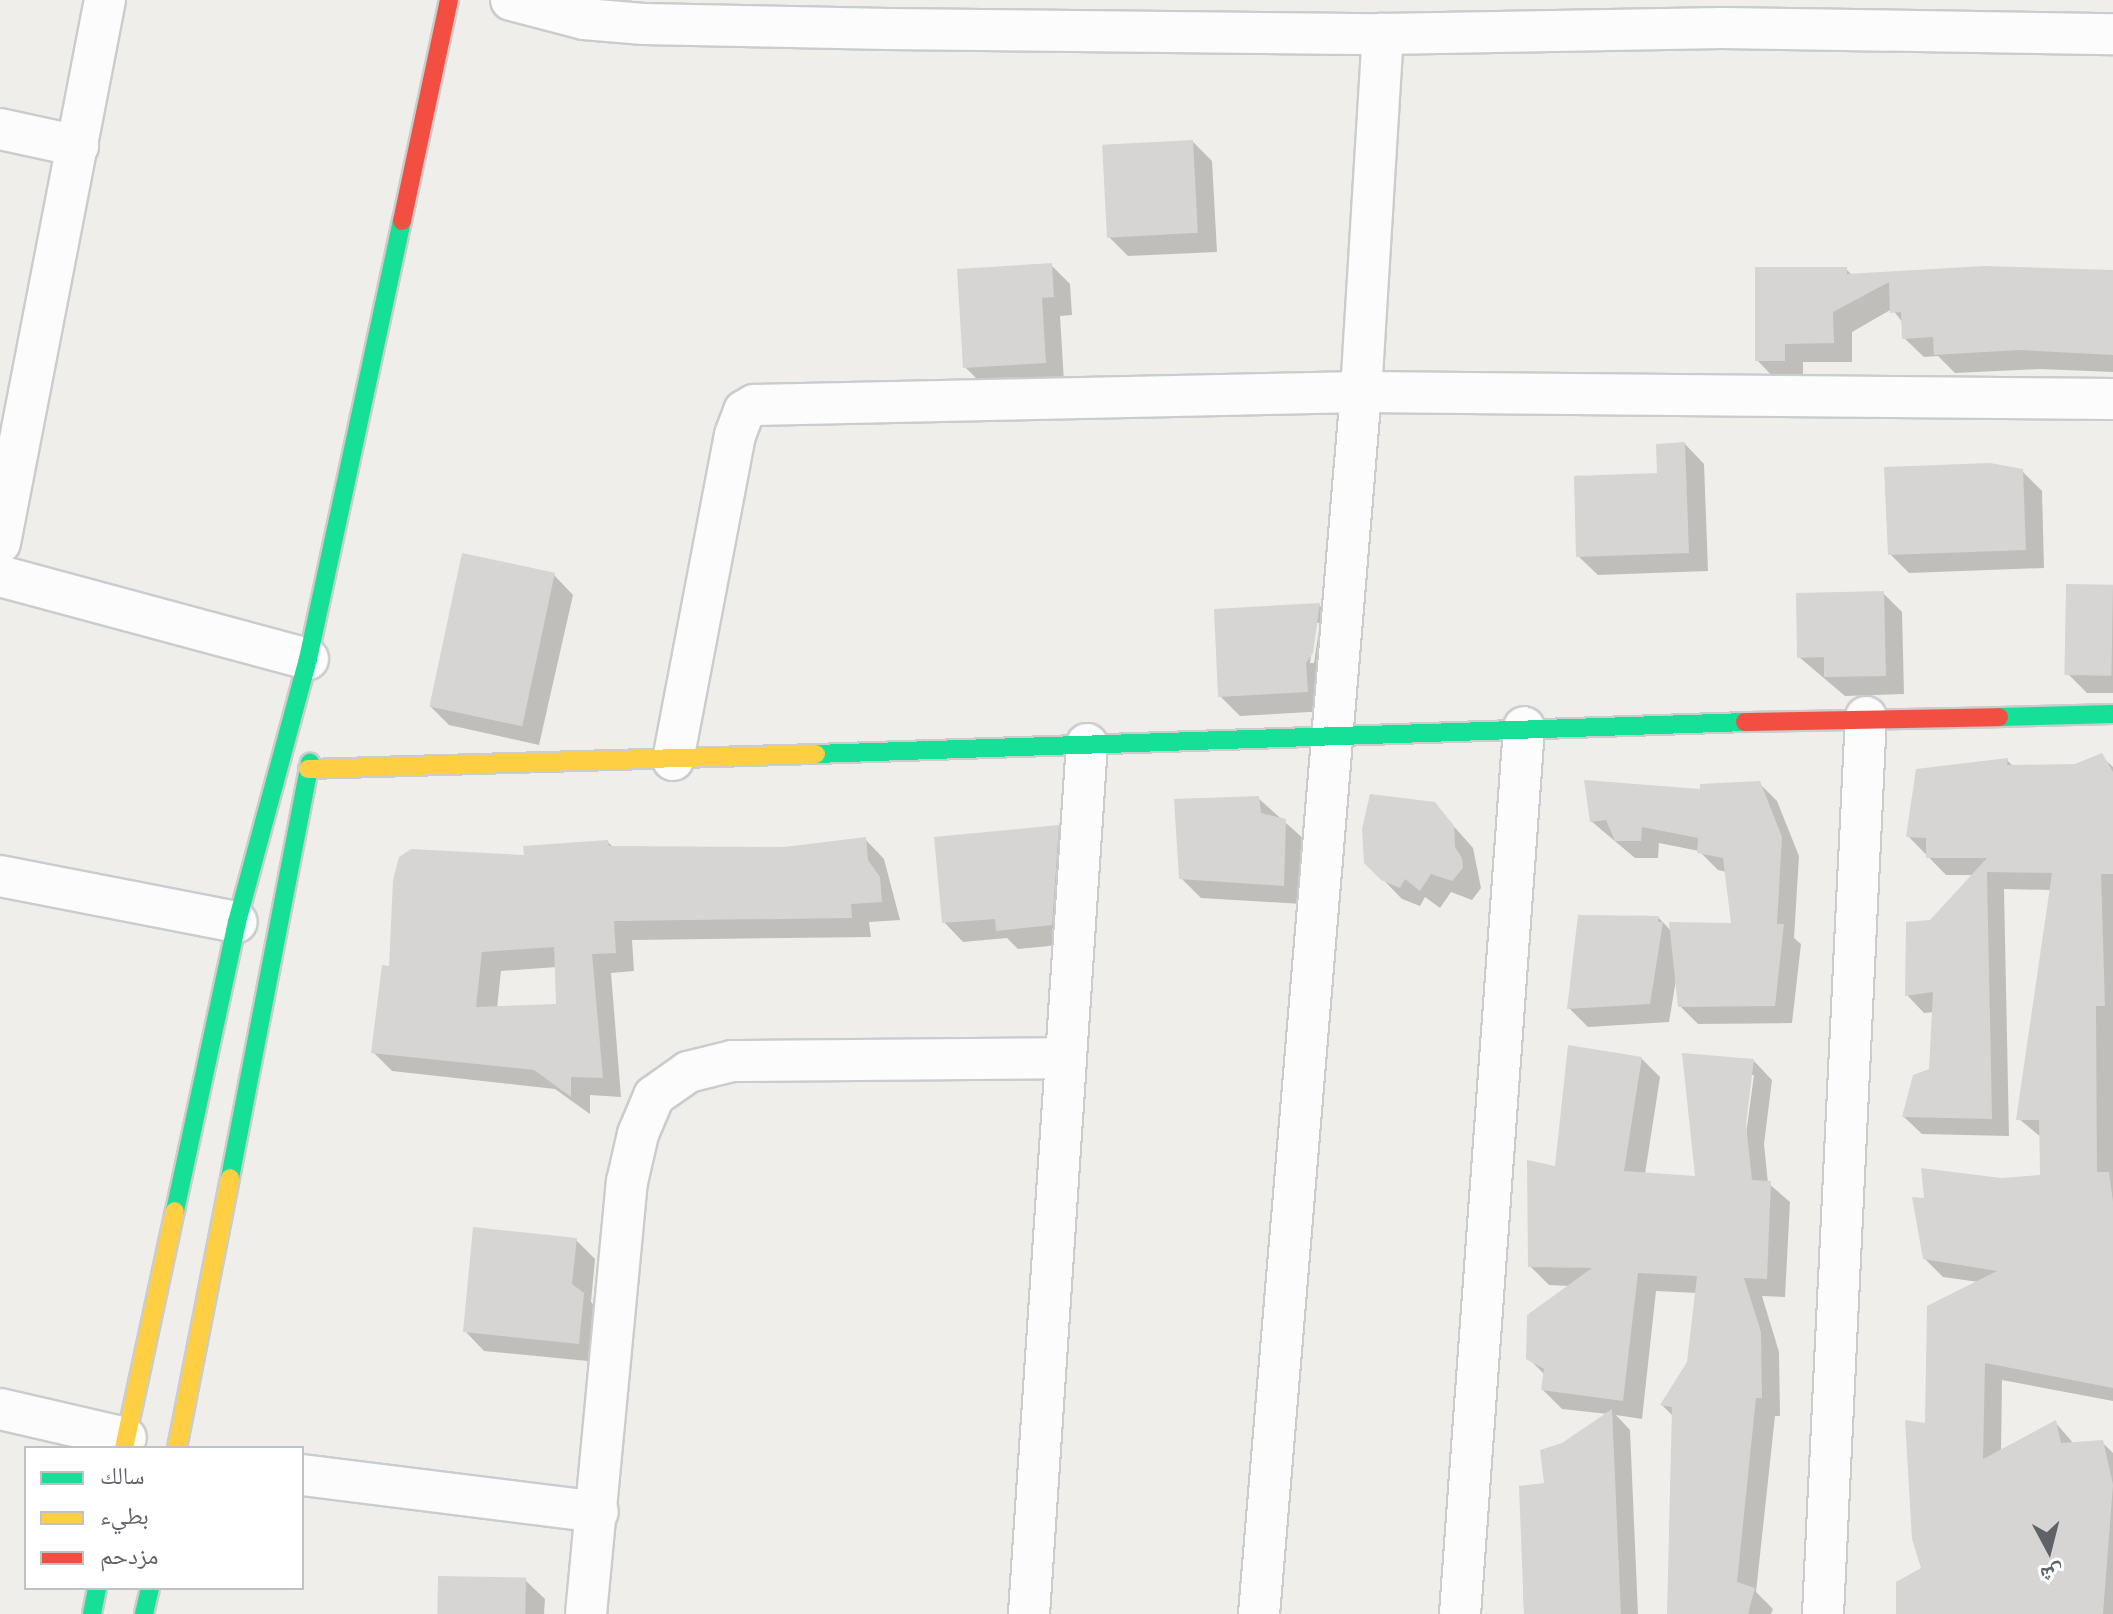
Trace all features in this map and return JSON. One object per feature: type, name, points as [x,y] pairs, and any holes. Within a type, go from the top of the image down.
[{"type":"street","points":[[0,543],[105,0]]},
{"type":"street","points":[[0,1409],[125,1443],[237,922],[308,659],[449,0]]},
{"type":"street","points":[[511,0],[584,19],[644,24],[1241,16],[1383,34],[1936,15],[2113,34]]},
{"type":"street","points":[[1259,1614],[1361,392],[1383,34]]},
{"type":"street","points":[[0,129],[78,146]]},
{"type":"street","points":[[401,323],[411,277]]},
{"type":"street","points":[[673,760],[735,435],[744,411],[754,405],[1361,392],[2113,399]]},
{"type":"street","points":[[0,576],[308,659]]},
{"type":"street","points":[[308,769],[1333,739],[1524,727],[1866,717],[2113,714]]},
{"type":"street","points":[[1823,1614],[1866,717]]},
{"type":"street","points":[[1460,1614],[1524,727]]},
{"type":"street","points":[[177,1446],[315,740]]},
{"type":"street","points":[[1029,1614],[1087,744]]},
{"type":"street","points":[[0,876],[237,922]]},
{"type":"street","points":[[586,1614],[627,1182],[638,1134],[654,1096],[688,1072],[732,1061],[1066,1058]]},
{"type":"street","points":[[304,1475],[598,1512]]},
{"type":"street","points":[[92,1614],[97,1590]]},
{"type":"street","points":[[144,1614],[150,1590]]},
{"type":"building","points":[[1193,140],[1198,233],[1107,238],[1102,145]]},
{"type":"building","points":[[1052,263],[1054,297],[1042,298],[1046,363],[963,368],[957,269]]},
{"type":"building","points":[[1984,266],[2113,270],[2113,355],[2020,350],[1934,355],[1933,337],[1902,339],[1901,312],[1890,313],[1889,282],[1833,312],[1834,343],[1785,344],[1785,361],[1755,361],[1755,267],[1847,267],[1847,274]]},
{"type":"building","points":[[1685,442],[1689,553],[1576,557],[1574,476],[1657,473],[1656,444]]},
{"type":"building","points":[[1990,463],[2023,469],[2026,550],[1888,555],[1884,467]]},
{"type":"building","points":[[462,553],[555,573],[522,726],[429,707]]},
{"type":"building","points":[[2066,584],[2113,585],[2111,676],[2064,675]]},
{"type":"building","points":[[1884,591],[1886,676],[1824,677],[1824,657],[1797,658],[1796,593]]},
{"type":"building","points":[[1320,603],[1313,653],[1306,663],[1308,692],[1218,697],[1214,609]]},
{"type":"building","points":[[2102,753],[2113,772],[2113,874],[2101,874],[2105,1006],[2096,1006],[2097,1172],[2109,1172],[2113,1202],[2113,1388],[1985,1363],[1983,1459],[2056,1420],[2061,1443],[2103,1440],[2113,1485],[2103,1614],[1896,1614],[1896,1582],[1921,1568],[1912,1539],[1905,1420],[1925,1423],[1927,1306],[1997,1271],[1923,1259],[1912,1197],[1924,1198],[1921,1168],[2001,1178],[2040,1175],[2039,1120],[2016,1120],[2052,873],[1987,872],[1992,1119],[1902,1117],[1913,1075],[1929,1069],[1933,992],[1905,996],[1906,922],[1930,920],[1987,858],[1926,858],[1926,838],[1906,837],[1916,769],[2008,758],[2007,765],[2075,764]]},
{"type":"building","points":[[1584,780],[1700,789],[1700,784],[1760,781],[1782,837],[1777,924],[1784,924],[1775,1006],[1678,1007],[1669,922],[1731,923],[1723,858],[1697,853],[1698,838],[1642,827],[1641,841],[1615,841],[1606,820],[1590,822]]},
{"type":"building","points":[[1370,794],[1435,802],[1454,826],[1455,847],[1462,858],[1463,868],[1452,881],[1431,874],[1420,891],[1405,879],[1400,888],[1381,880],[1364,863],[1362,829]]},
{"type":"building","points":[[1259,796],[1261,813],[1286,819],[1284,886],[1179,879],[1174,799]]},
{"type":"building","points":[[1059,825],[1052,925],[996,931],[995,919],[942,923],[934,837]]},
{"type":"building","points":[[866,837],[868,860],[880,877],[882,902],[851,904],[852,918],[614,921],[616,953],[592,954],[603,1078],[571,1077],[571,1097],[534,1070],[371,1053],[382,965],[389,966],[393,880],[399,857],[411,849],[524,855],[523,846],[608,840],[609,846],[784,847]],"holes":[[[554,947],[556,1004],[476,1007],[482,952]]]},
{"type":"building","points":[[1578,915],[1659,916],[1658,922],[1663,922],[1650,1004],[1567,1009]]},
{"type":"building","points":[[1568,1045],[1642,1057],[1624,1171],[1695,1176],[1682,1053],[1754,1059],[1746,1124],[1752,1180],[1771,1181],[1767,1279],[1744,1278],[1761,1332],[1762,1398],[1756,1398],[1737,1582],[1755,1588],[1748,1614],[1667,1614],[1672,1407],[1660,1405],[1687,1362],[1697,1276],[1638,1273],[1623,1401],[1541,1390],[1544,1369],[1526,1359],[1527,1315],[1592,1268],[1528,1267],[1527,1160],[1555,1166]]},
{"type":"building","points":[[473,1227],[577,1238],[572,1284],[584,1293],[579,1344],[463,1332]]},
{"type":"building","points":[[1612,1409],[1621,1614],[1524,1614],[1519,1486],[1544,1483],[1540,1450],[1562,1443]]},
{"type":"building","points":[[438,1576],[526,1578],[525,1614],[437,1614]]},
{"type":"traffic: fast","points":[[175,1211],[237,922],[308,659],[402,221]]},
{"type":"traffic: fast","points":[[1999,717],[2113,714]]},
{"type":"traffic: fast","points":[[816,754],[1745,722]]},
{"type":"traffic: fast","points":[[230,1178],[310,763]]},
{"type":"traffic: fast","points":[[92,1614],[97,1590]]},
{"type":"traffic: fast","points":[[144,1614],[150,1590]]},
{"type":"traffic: slow","points":[[308,769],[816,754]]},
{"type":"traffic: slow","points":[[177,1446],[230,1178]]},
{"type":"traffic: slow","points":[[124,1446],[175,1211]]},
{"type":"traffic: jam","points":[[402,221],[449,0]]},
{"type":"traffic: jam","points":[[1745,722],[1999,717]]}]
